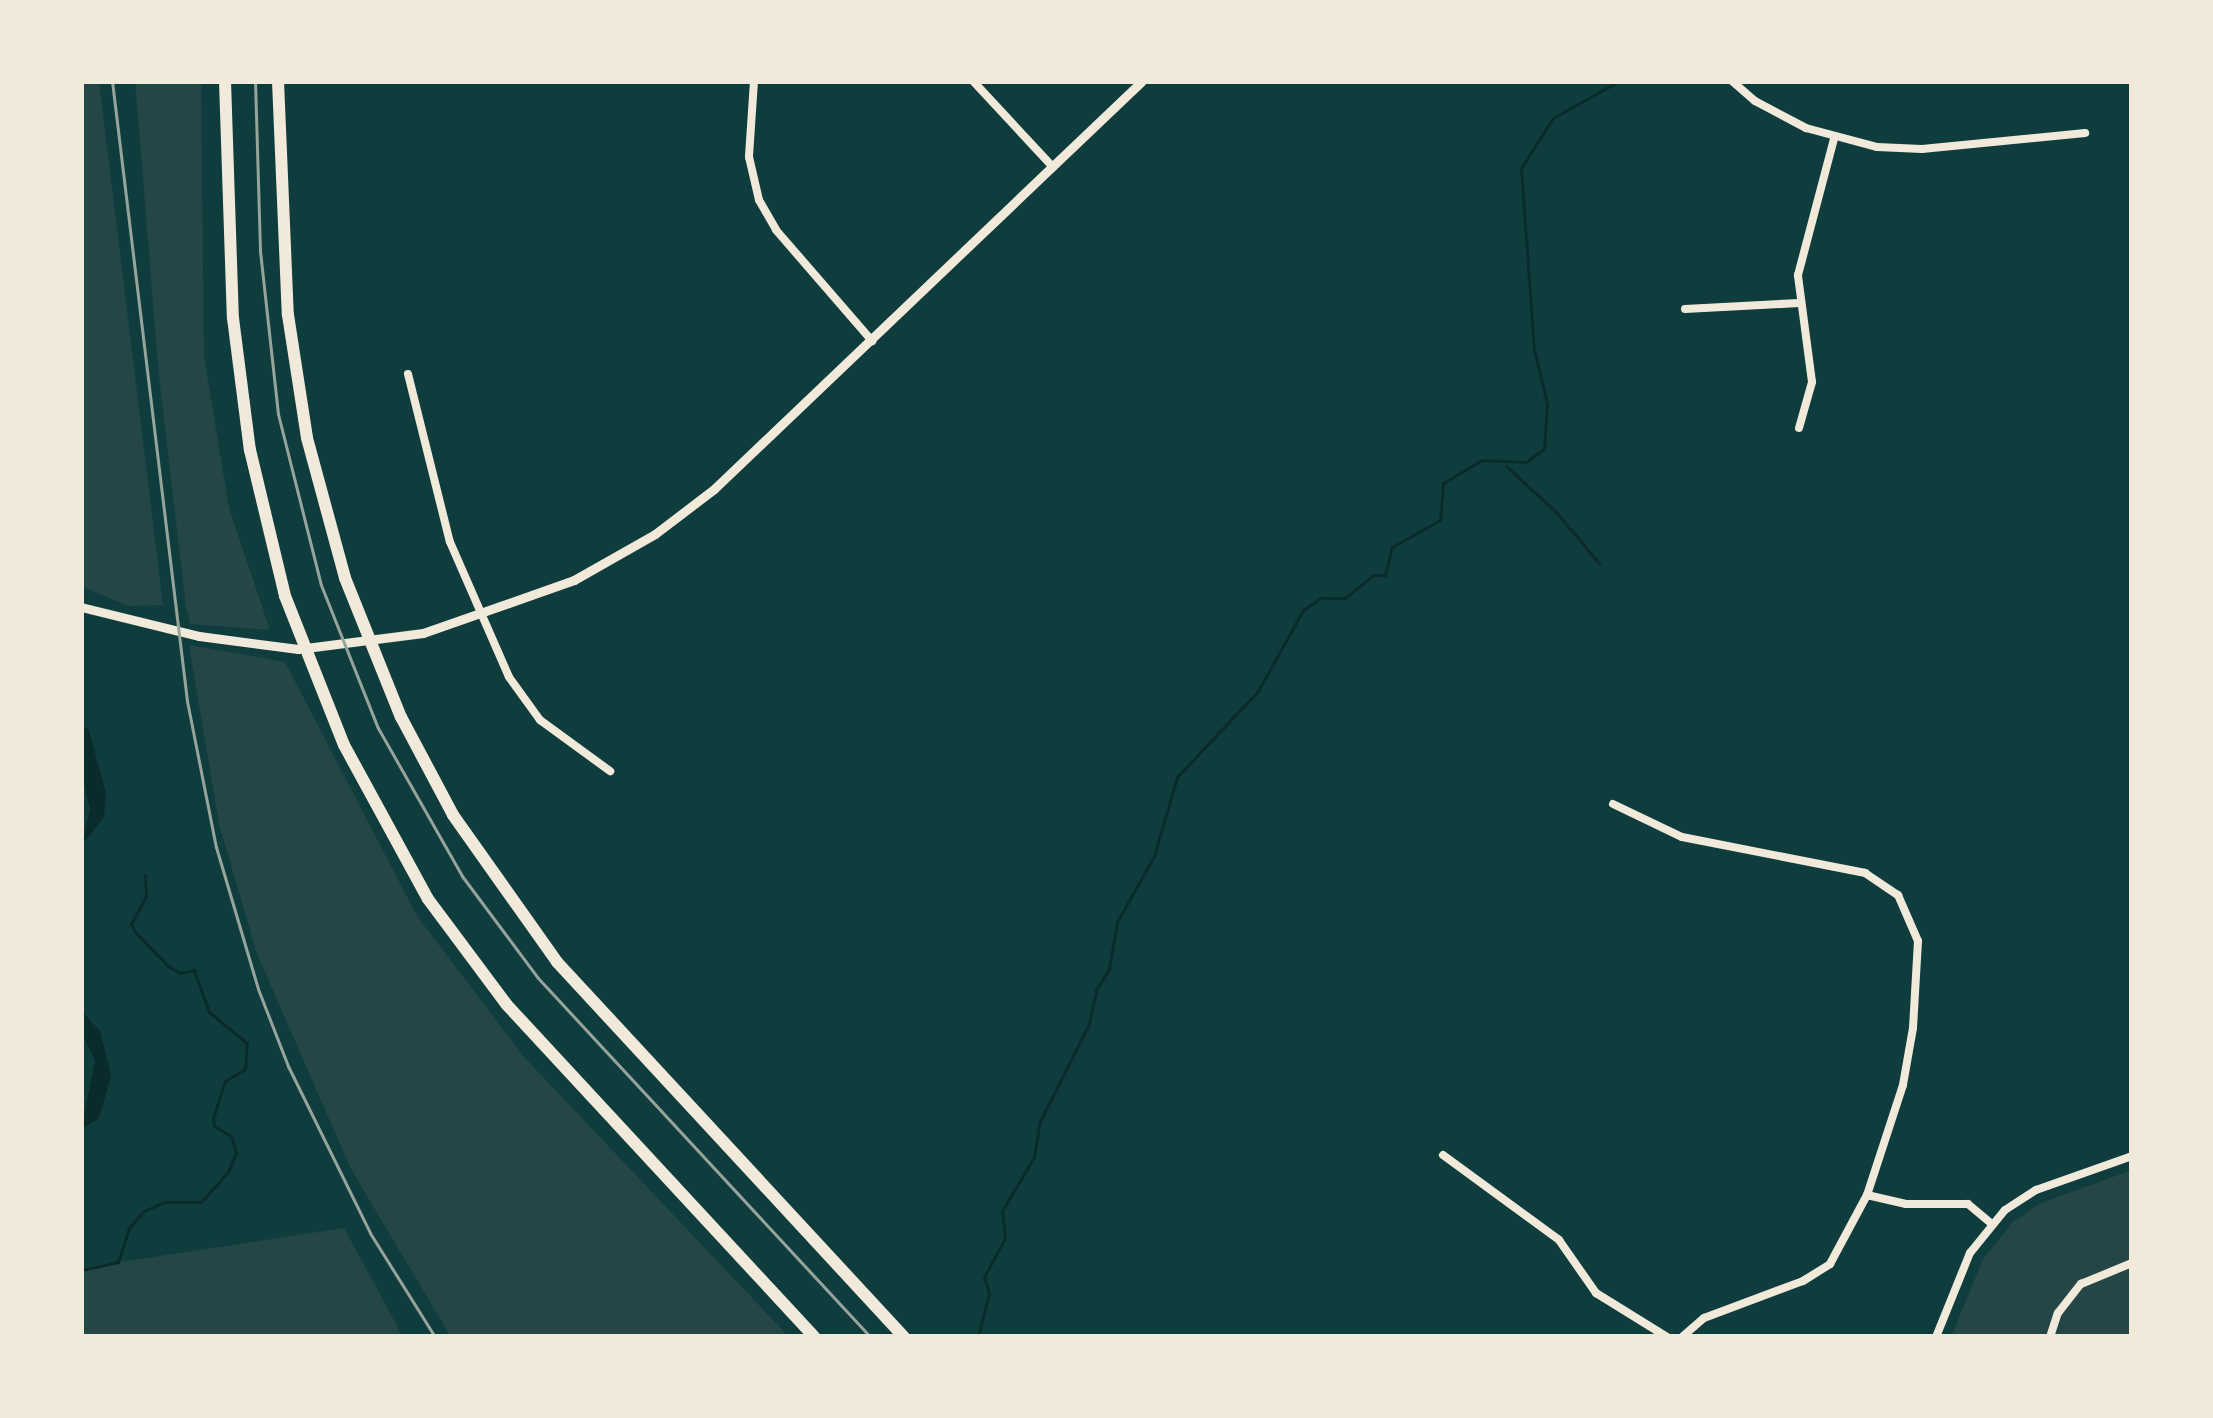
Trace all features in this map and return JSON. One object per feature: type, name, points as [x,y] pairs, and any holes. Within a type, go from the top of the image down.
[{"type":"highway","points":[[225,81],[231,297],[250,450],[285,596],[344,745],[428,899],[507,1005],[814,1337]]},
{"type":"highway","points":[[278,81],[288,315],[307,438],[345,578],[401,717],[453,815],[544,946],[652,1070],[904,1337]]},
{"type":"main road","points":[[81,608],[158,628],[263,646],[363,645],[423,633],[540,596],[656,534],[751,456],[1142,81]]},
{"type":"street","points":[[754,81],[748,157],[759,200],[776,230],[872,340]]},
{"type":"street","points":[[973,81],[1052,167]]},
{"type":"street","points":[[1732,81],[1780,116],[1834,139],[1922,149],[2085,133]]},
{"type":"street","points":[[1799,428],[1812,382],[1798,303],[1804,240],[1834,139]]},
{"type":"street","points":[[1685,309],[1798,303]]},
{"type":"street","points":[[408,374],[450,542],[526,704],[570,745],[610,771]]},
{"type":"street","points":[[1612,804],[1682,837],[1865,873],[1898,895],[1918,941],[1913,1028],[1903,1085],[1867,1195],[1830,1264],[1803,1281],[1704,1318],[1682,1337]]},
{"type":"street","points":[[1443,1155],[1559,1240],[1596,1294],[1667,1337]]},
{"type":"street","points":[[1936,1337],[1962,1269],[1991,1223],[2036,1190],[2132,1156]]},
{"type":"street","points":[[1867,1195],[1906,1204],[1967,1204],[1991,1223]]},
{"type":"street","points":[[2050,1337],[2072,1292],[2091,1278],[2132,1263]]},
{"type":"shaded area","points":[[81,81],[99,81],[163,605],[128,606],[81,586]]},
{"type":"shaded area","points":[[135,81],[201,81],[204,357],[229,508],[270,630],[190,624],[186,608],[159,376]]},
{"type":"shaded area","points":[[189,645],[285,662],[417,916],[524,1057],[789,1337],[451,1337],[351,1169],[257,954],[219,824]]},
{"type":"shaded area","points":[[81,723],[89,731],[106,793],[104,817],[81,846],[90,810],[81,770]]},
{"type":"shaded area","points":[[81,1010],[100,1031],[111,1076],[99,1118],[81,1130],[95,1061],[81,1032]]},
{"type":"shaded area","points":[[2132,1170],[2132,1337],[1951,1337],[1983,1259],[2013,1222],[2041,1203]]},
{"type":"shaded area","points":[[344,1228],[403,1337],[81,1337],[81,1268]]},
{"type":"waterway","points":[[978,1337],[989,1293],[984,1277],[1005,1238],[1002,1211],[1034,1157],[1040,1121],[1089,1024],[1096,990],[1109,969],[1117,922],[1154,856],[1177,777],[1258,691],[1303,610],[1321,598],[1345,598],[1373,575],[1385,575],[1392,547],[1440,520],[1443,483],[1482,460],[1526,462],[1544,449],[1547,404],[1534,349],[1521,168],[1553,118],[1619,81]]},
{"type":"waterway","points":[[1506,466],[1556,512],[1599,563]]},
{"type":"waterway","points":[[81,1270],[118,1262],[129,1228],[144,1211],[164,1202],[201,1202],[228,1172],[236,1153],[231,1136],[214,1126],[213,1118],[225,1081],[245,1069],[247,1043],[209,1012],[194,970],[180,973],[168,966],[135,932],[131,924],[146,896],[145,875]]},
{"type":"railway","points":[[112,81],[187,701],[216,847],[258,989],[288,1066],[370,1233],[435,1337]]},
{"type":"railway","points":[[255,81],[260,251],[278,414],[321,585],[378,728],[462,876],[538,978],[870,1337]]}]
